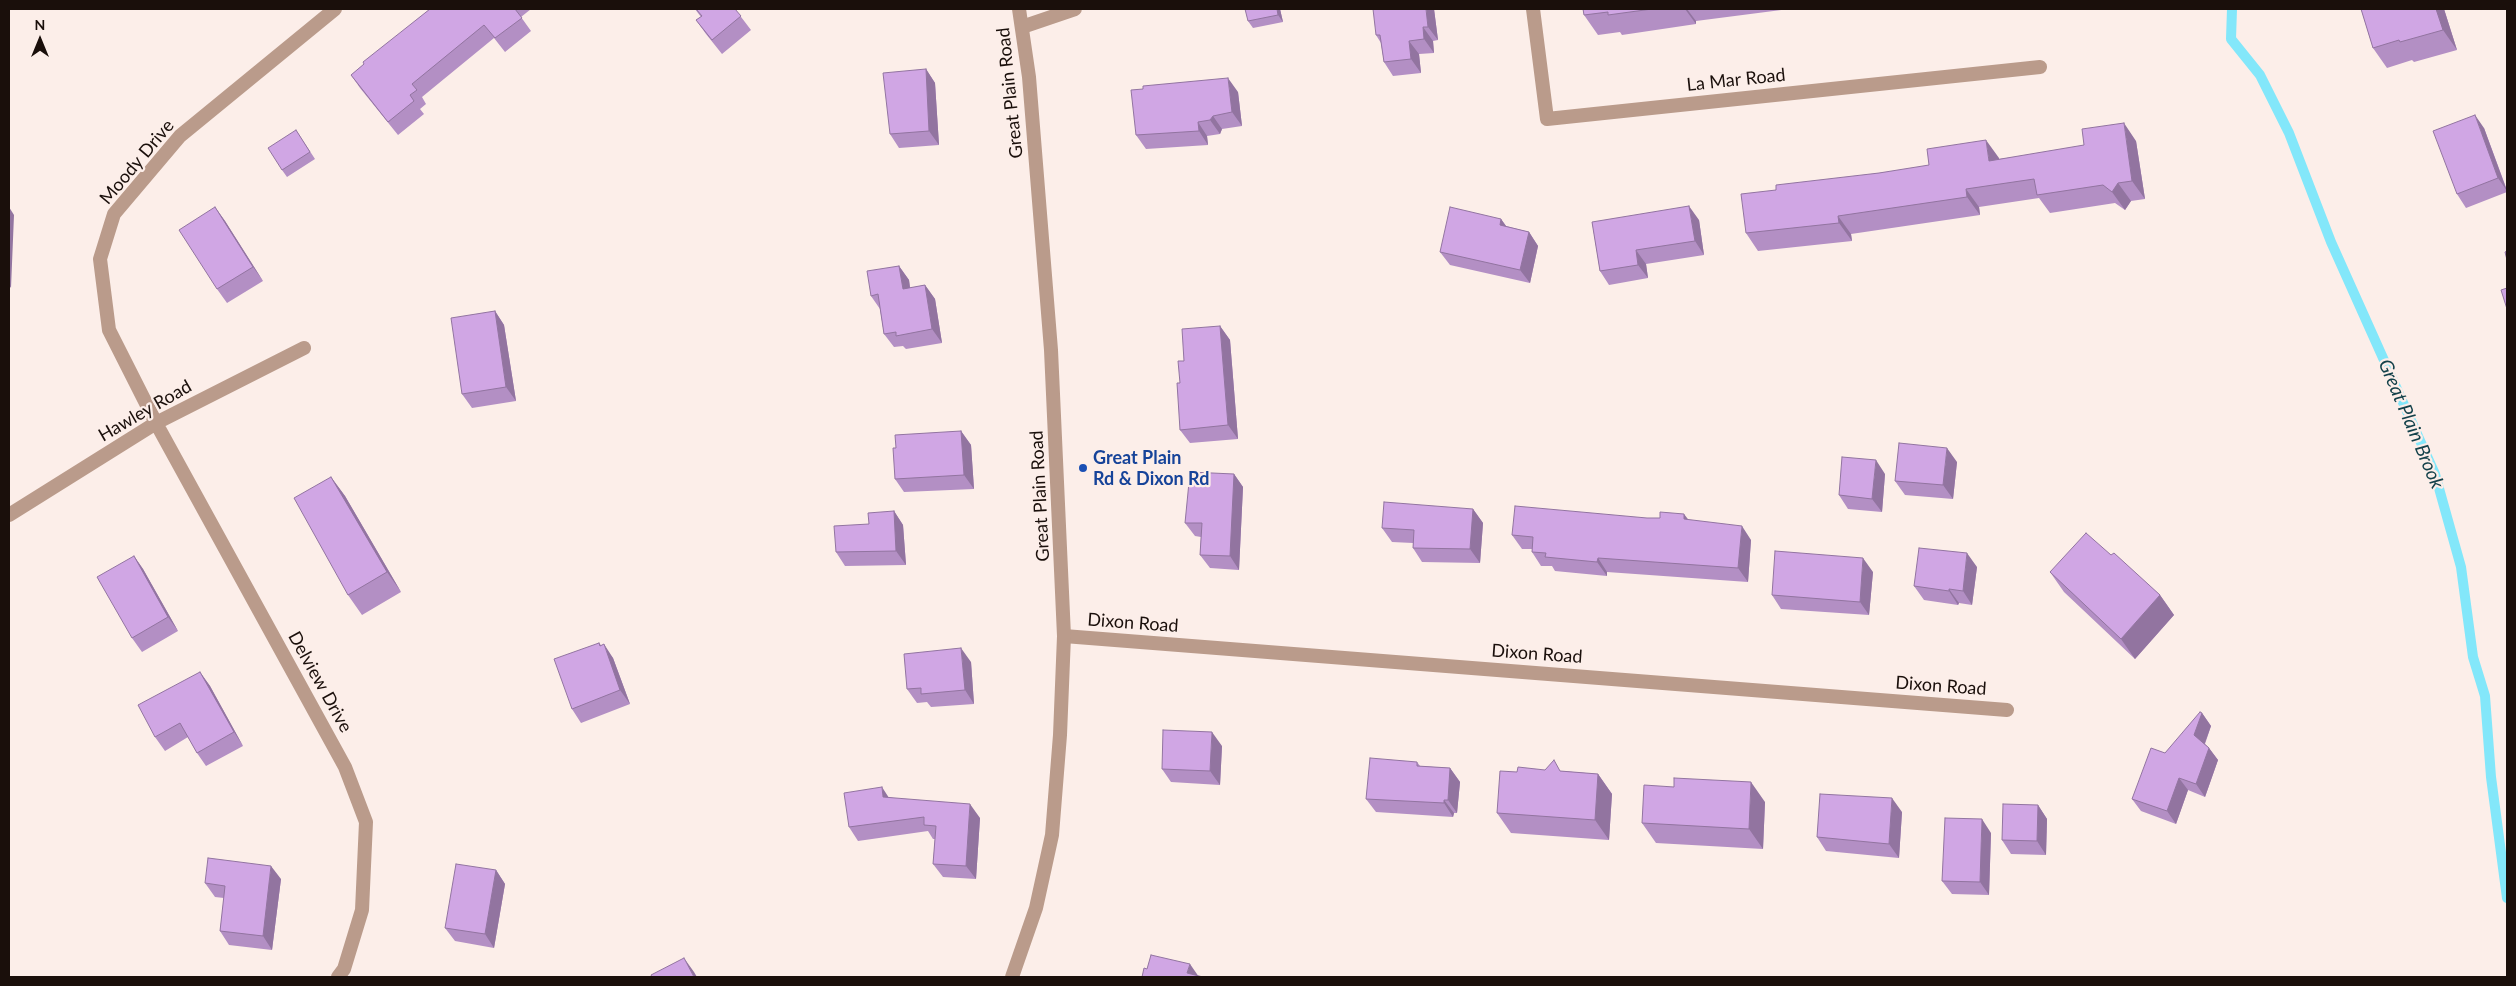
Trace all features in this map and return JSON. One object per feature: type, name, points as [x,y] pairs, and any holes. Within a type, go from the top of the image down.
[{"type":"street","name":"Moody Drive","points":[[156,423],[109,330],[100,259],[114,214],[180,136],[334,9]]},
{"type":"street","name":"Great Plain Road","points":[[1012,977],[1036,908],[1052,835],[1060,735],[1064,636],[1051,350],[1029,77],[1019,9]]},
{"type":"street","points":[[1022,27],[1075,9]]},
{"type":"street","name":"La Mar Road","points":[[1533,9],[1547,119],[2040,66]]},
{"type":"street","name":"Hawley Road","points":[[9,515],[156,423],[304,348]]},
{"type":"street","name":"Delview Drive","points":[[156,423],[345,767],[366,822],[362,910],[344,969],[338,977]]},
{"type":"street","name":"Dixon Road","points":[[1064,636],[2007,710]]},
{"type":"building","points":[[430,9],[515,9],[522,18],[495,38],[484,25],[412,84],[417,90],[410,95],[414,101],[388,122],[351,75],[364,64],[363,62]]},
{"type":"building","points":[[696,9],[735,9],[741,16],[712,40],[696,20],[702,16]]},
{"type":"building","points":[[1245,9],[1277,9],[1278,15],[1248,21]]},
{"type":"building","points":[[1373,9],[1426,9],[1428,27],[1423,27],[1424,39],[1409,41],[1411,59],[1384,62],[1380,35],[1376,35]]},
{"type":"building","points":[[1583,9],[1652,9],[1608,15],[1608,12],[1584,15]]},
{"type":"building","points":[[2361,9],[2436,9],[2443,30],[2373,48]]},
{"type":"building","points":[[926,69],[929,131],[890,134],[883,73]]},
{"type":"building","points":[[1228,78],[1232,112],[1213,116],[1210,120],[1198,122],[1199,131],[1136,135],[1131,90],[1143,89],[1143,86]]},
{"type":"building","points":[[2475,115],[2498,178],[2457,194],[2433,131]]},
{"type":"building","points":[[2124,123],[2132,181],[2118,183],[2112,192],[2103,185],[2037,195],[2034,179],[1966,189],[1967,197],[1838,216],[1839,223],[1746,233],[1741,194],[1776,190],[1776,185],[1929,165],[1927,149],[1986,140],[1989,161],[2084,145],[2082,129]]},
{"type":"building","points":[[296,130],[310,152],[282,170],[268,148]]},
{"type":"building","points":[[1689,206],[1695,241],[1636,250],[1638,265],[1600,271],[1592,222]]},
{"type":"building","points":[[215,207],[253,267],[217,289],[179,230]]},
{"type":"building","points":[[1450,207],[1501,219],[1500,225],[1529,232],[1520,270],[1440,252]]},
{"type":"building","points":[[899,266],[903,289],[925,285],[932,329],[896,336],[896,332],[884,334],[878,294],[871,296],[867,271]]},
{"type":"building","points":[[2507,288],[2507,309],[2501,290]]},
{"type":"building","points":[[495,311],[506,387],[462,394],[451,318]]},
{"type":"building","points":[[1220,326],[1228,425],[1180,430],[1177,383],[1180,383],[1178,361],[1184,361],[1182,329]]},
{"type":"building","points":[[961,431],[964,475],[895,479],[893,448],[896,448],[895,435]]},
{"type":"building","points":[[1899,443],[1947,448],[1943,485],[1895,481]]},
{"type":"building","points":[[1842,457],[1876,460],[1872,499],[1839,495]]},
{"type":"building","points":[[1190,472],[1234,474],[1230,556],[1200,555],[1202,523],[1185,523]]},
{"type":"building","points":[[331,477],[387,572],[348,595],[294,498]]},
{"type":"building","points":[[1384,502],[1473,509],[1470,549],[1413,548],[1414,530],[1382,528]]},
{"type":"building","points":[[1515,506],[1647,518],[1660,518],[1660,512],[1684,514],[1684,519],[1742,526],[1738,568],[1598,558],[1597,562],[1545,557],[1546,553],[1532,552],[1533,537],[1512,535]]},
{"type":"building","points":[[894,511],[896,551],[836,552],[834,526],[869,524],[868,513]]},
{"type":"building","points":[[2086,533],[2111,555],[2114,553],[2160,595],[2121,639],[2050,572]]},
{"type":"building","points":[[1919,548],[1967,553],[1963,591],[1914,586]]},
{"type":"building","points":[[1775,551],[1863,558],[1860,602],[1772,595]]},
{"type":"building","points":[[134,556],[168,617],[132,638],[97,577]]},
{"type":"building","points":[[599,643],[600,646],[604,644],[620,690],[572,709],[554,659]]},
{"type":"building","points":[[961,648],[965,690],[921,694],[921,688],[907,689],[904,654]]},
{"type":"building","points":[[200,672],[234,732],[197,753],[180,723],[155,737],[138,705]]},
{"type":"building","points":[[2200,712],[2202,713],[2194,735],[2209,748],[2196,784],[2179,778],[2167,811],[2132,799],[2151,748],[2165,753]]},
{"type":"building","points":[[1163,730],[1212,732],[1210,771],[1162,769]]},
{"type":"building","points":[[1370,758],[1417,762],[1417,766],[1450,768],[1448,800],[1444,800],[1444,803],[1366,799]]},
{"type":"building","points":[[1554,760],[1560,771],[1598,774],[1595,820],[1497,813],[1500,771],[1517,772],[1518,767],[1545,770]]},
{"type":"building","points":[[1674,778],[1751,782],[1749,829],[1642,823],[1644,785],[1674,787]]},
{"type":"building","points":[[882,787],[883,797],[970,804],[966,866],[933,864],[936,826],[924,825],[924,817],[849,827],[844,793]]},
{"type":"building","points":[[1820,794],[1892,798],[1889,844],[1817,837]]},
{"type":"building","points":[[2003,804],[2038,805],[2037,841],[2002,840]]},
{"type":"building","points":[[1945,818],[1982,819],[1980,882],[1942,881]]},
{"type":"building","points":[[208,858],[271,866],[263,936],[220,931],[225,886],[205,883]]},
{"type":"building","points":[[456,864],[496,870],[485,934],[445,928]]},
{"type":"building","points":[[1151,955],[1190,964],[1187,973],[1203,977],[1142,977],[1144,968],[1147,969]]},
{"type":"building","points":[[684,958],[694,977],[652,977],[651,975]]},
{"type":"waterway","name":"Great Plain Brook","points":[[2232,9],[2231,39],[2260,75],[2289,133],[2331,242],[2435,474],[2461,567],[2473,657],[2485,696],[2491,777],[2507,898]]},
{"type":"place","name":"Great Plain Rd & Dixon Rd","points":[[1083,468]]}]
